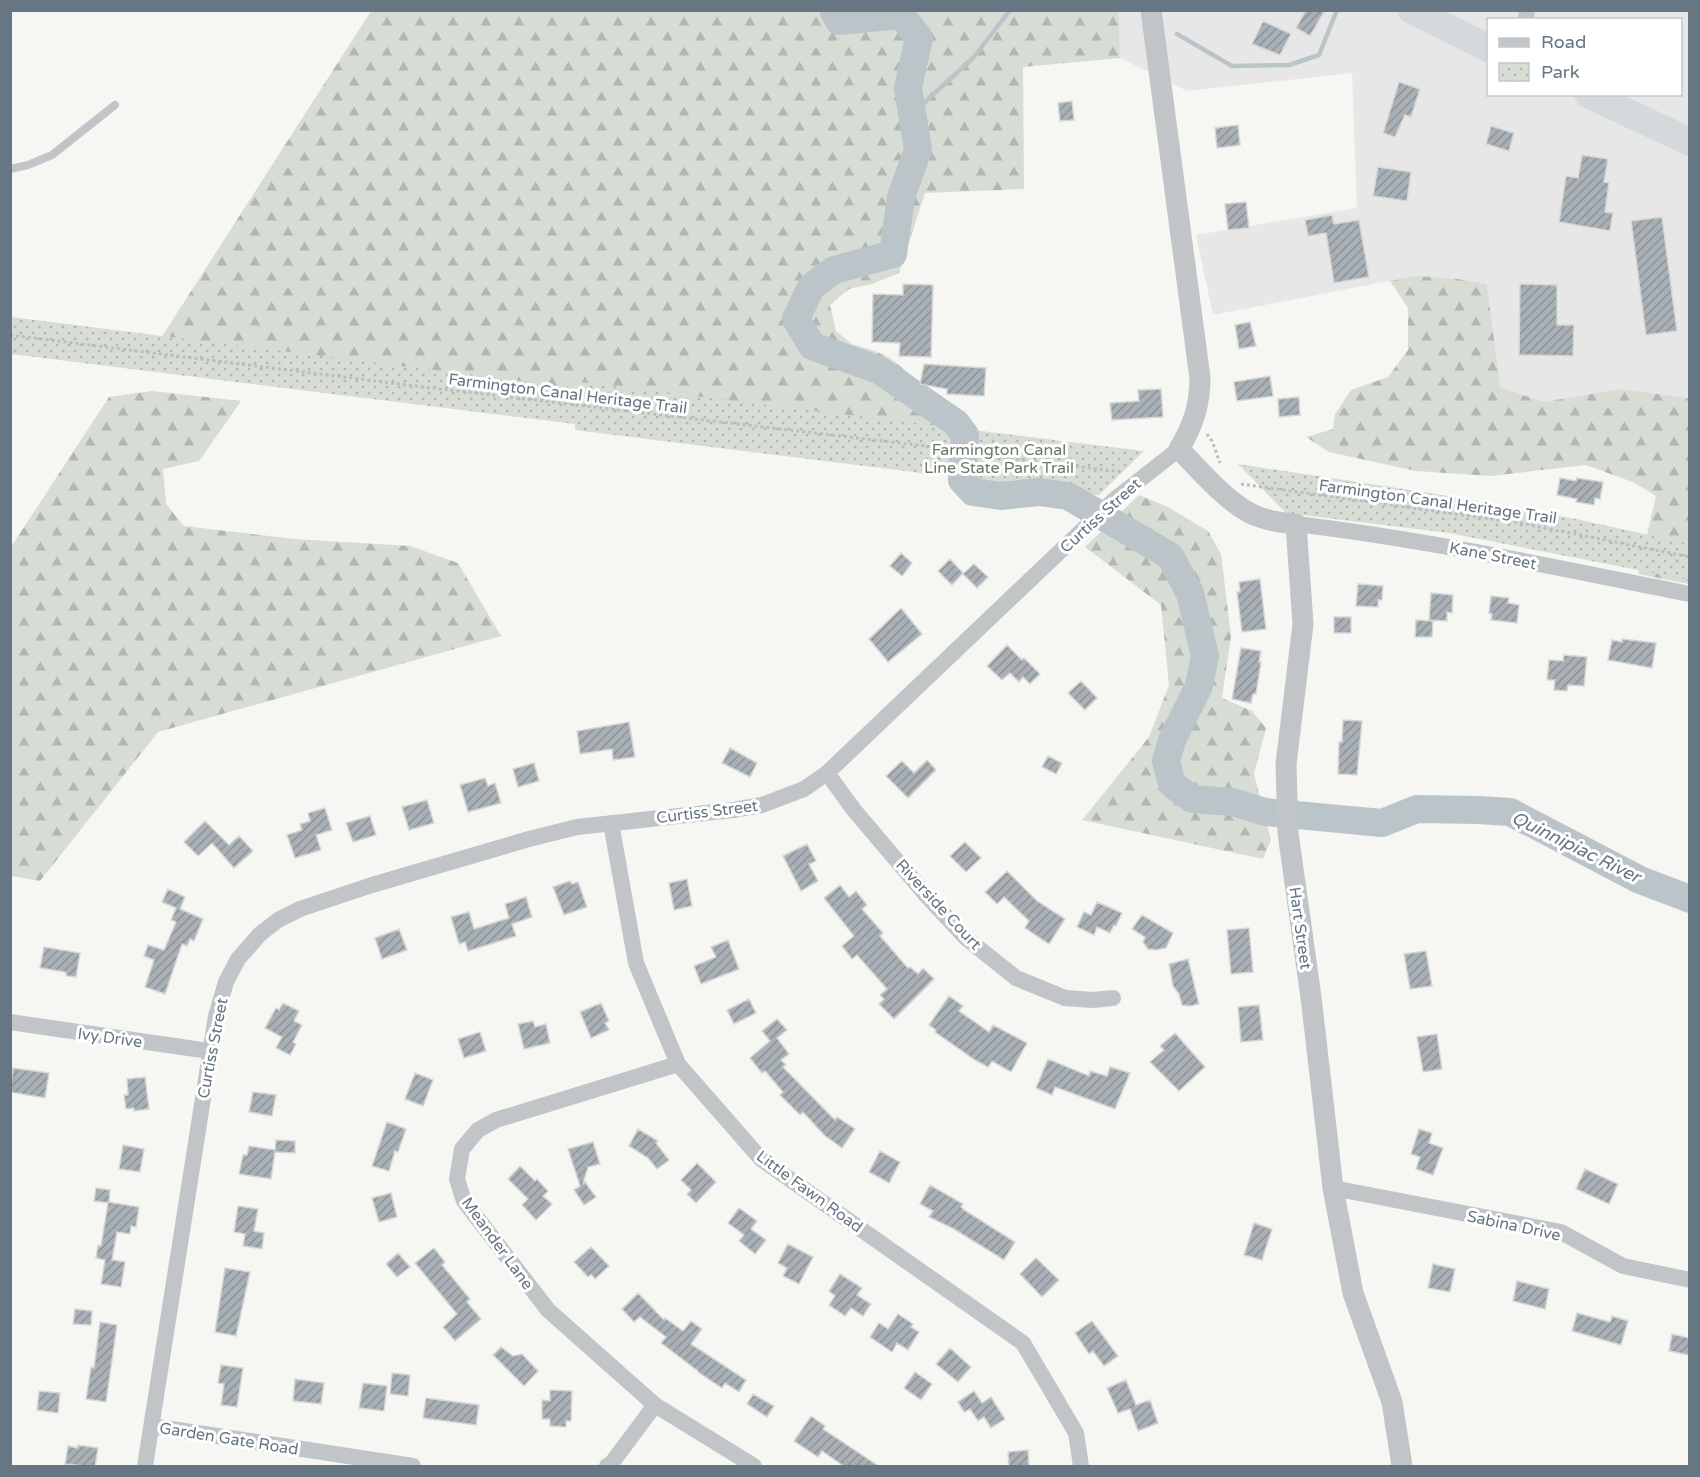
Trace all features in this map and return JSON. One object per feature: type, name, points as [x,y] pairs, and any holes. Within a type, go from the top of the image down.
[{"type":"highway","points":[[1412,10],[1487,48]]},
{"type":"highway","points":[[1592,96],[1689,142]]},
{"type":"street","name":"Curtiss Street","points":[[145,1467],[216,1016],[230,974],[238,959],[260,934],[278,920],[300,909],[372,885],[529,839],[577,827],[762,805],[804,789],[827,773],[1114,500],[1179,449],[1192,426],[1199,406],[1200,378],[1151,10]]},
{"type":"street","points":[[1179,449],[1216,486],[1252,514],[1274,522],[1296,524]]},
{"type":"street","name":"Kane Street","points":[[1296,524],[1473,551],[1689,594]]},
{"type":"street","name":"Hart Street","points":[[1296,524],[1303,624],[1290,722],[1286,796],[1288,833],[1311,997],[1333,1188],[1353,1293],[1392,1402],[1402,1467]]},
{"type":"street","name":"Riverside Court","points":[[827,773],[854,810],[966,938],[1017,978],[1065,998],[1093,1000],[1113,998]]},
{"type":"street","name":"Little Fawn Road","points":[[611,823],[636,963],[678,1065],[760,1159],[1023,1343],[1076,1433],[1081,1467]]},
{"type":"street","name":"Ivy Drive","points":[[10,1022],[209,1051]]},
{"type":"street","name":"Meander Lane","points":[[678,1065],[496,1120],[478,1130],[462,1149],[457,1179],[464,1201],[548,1310],[655,1405],[754,1467]]},
{"type":"street","name":"Sabina Drive","points":[[1333,1188],[1561,1232],[1623,1266],[1689,1280]]},
{"type":"street","points":[[607,1467],[655,1405]]},
{"type":"street","name":"Garden Gate Road","points":[[152,1426],[414,1467]]},
{"type":"lane","points":[[10,169],[28,165],[52,155],[115,105]]},
{"type":"path","name":"Farmington Canal Heritage Trail","points":[[10,335],[423,387],[977,452],[999,457],[1122,472]]},
{"type":"path","points":[[1209,435],[1221,465]]},
{"type":"path","name":"Farmington Canal Heritage Trail","points":[[1240,484],[1520,523],[1689,557]]},
{"type":"shaded area","points":[[1119,11],[1689,11],[1689,398],[1621,389],[1543,402],[1499,387],[1487,285],[1415,276],[1213,315],[1196,235],[1357,208],[1352,73],[1187,91],[1120,58]]},
{"type":"green space","points":[[371,11],[1119,11],[1120,58],[1023,67],[1024,189],[925,193],[899,273],[872,284],[849,289],[830,305],[836,331],[852,344],[890,358],[938,397],[938,432],[161,338]]},
{"type":"green space","points":[[1415,276],[1487,284],[1500,387],[1543,402],[1621,389],[1689,398],[1689,584],[1638,574],[1656,496],[1635,483],[1586,465],[1490,476],[1416,471],[1329,452],[1306,437],[1333,429],[1335,414],[1351,390],[1388,377],[1408,350],[1408,308],[1390,281]]},
{"type":"green space","name":"Farmington Canal Line State Park Trail","points":[[11,317],[579,388],[580,382],[1144,451],[1099,495],[575,430],[575,424],[11,354]]},
{"type":"green space","points":[[152,391],[241,401],[199,461],[163,469],[166,504],[184,526],[295,539],[410,546],[458,563],[501,636],[158,732],[40,881],[11,876],[11,547],[109,397]]},
{"type":"green space","points":[[1238,464],[1430,493],[1576,519],[1689,544],[1689,580],[1449,533],[1286,513]]},
{"type":"green space","points":[[1139,495],[1168,507],[1208,531],[1221,554],[1231,636],[1222,698],[1252,711],[1266,728],[1254,774],[1271,840],[1263,859],[1082,820],[1149,737],[1169,685],[1161,605],[1085,547]]},
{"type":"building","points":[[1306,10],[1325,10],[1310,36],[1296,28]]},
{"type":"building","points":[[1263,21],[1291,34],[1280,55],[1252,44]]},
{"type":"building","points":[[1399,82],[1420,89],[1411,117],[1405,115],[1395,137],[1383,133]]},
{"type":"building","points":[[1072,101],[1074,120],[1060,121],[1058,103]]},
{"type":"building","points":[[1238,125],[1240,145],[1217,148],[1215,128]]},
{"type":"building","points":[[1491,126],[1514,133],[1509,151],[1486,144]]},
{"type":"building","points":[[1582,155],[1608,159],[1604,182],[1609,183],[1605,212],[1613,213],[1610,231],[1559,222],[1566,176],[1578,178]]},
{"type":"building","points":[[1378,167],[1411,172],[1407,201],[1373,196]]},
{"type":"building","points":[[1246,202],[1249,228],[1228,230],[1225,204]]},
{"type":"building","points":[[1332,215],[1334,224],[1359,220],[1369,277],[1334,283],[1326,233],[1308,236],[1305,220]]},
{"type":"building","points":[[1662,217],[1677,331],[1646,335],[1631,221]]},
{"type":"building","points":[[903,284],[933,285],[931,357],[899,356],[900,343],[872,342],[873,294],[903,295]]},
{"type":"building","points":[[1520,284],[1557,285],[1557,325],[1574,325],[1573,356],[1519,355]]},
{"type":"building","points":[[1250,322],[1256,346],[1239,349],[1235,325]]},
{"type":"building","points":[[924,364],[986,368],[984,396],[947,394],[947,389],[920,384]]},
{"type":"building","points":[[1270,376],[1273,396],[1237,401],[1234,382]]},
{"type":"building","points":[[1161,389],[1163,417],[1112,420],[1110,403],[1139,401],[1138,390]]},
{"type":"building","points":[[1299,397],[1300,415],[1279,417],[1278,399]]},
{"type":"building","points":[[1560,478],[1603,482],[1600,499],[1595,498],[1594,505],[1576,502],[1577,499],[1557,495]]},
{"type":"building","points":[[901,553],[912,563],[902,576],[890,566]]},
{"type":"building","points":[[950,559],[963,573],[952,585],[938,571]]},
{"type":"building","points":[[974,564],[988,577],[977,588],[963,574]]},
{"type":"building","points":[[1260,579],[1266,629],[1242,632],[1237,592],[1240,592],[1239,582]]},
{"type":"building","points":[[1358,584],[1383,586],[1382,600],[1378,600],[1378,607],[1356,606]]},
{"type":"building","points":[[1431,593],[1453,595],[1452,613],[1447,612],[1447,621],[1429,620]]},
{"type":"building","points":[[1491,596],[1509,598],[1508,603],[1519,605],[1517,623],[1491,620],[1492,614],[1489,613]]},
{"type":"building","points":[[901,608],[922,634],[888,662],[869,639]]},
{"type":"building","points":[[1334,617],[1351,617],[1351,633],[1334,633]]},
{"type":"building","points":[[1416,620],[1433,621],[1432,637],[1415,637]]},
{"type":"building","points":[[1622,639],[1656,643],[1652,668],[1608,660],[1612,640],[1622,642]]},
{"type":"building","points":[[1007,645],[1040,674],[1030,684],[1023,677],[1019,682],[1010,673],[1002,680],[987,666]]},
{"type":"building","points":[[1241,648],[1261,651],[1256,694],[1253,694],[1251,703],[1232,699]]},
{"type":"building","points":[[1564,655],[1587,657],[1584,686],[1568,685],[1567,691],[1554,690],[1555,680],[1547,680],[1549,660],[1563,661]]},
{"type":"building","points":[[1081,681],[1097,698],[1085,710],[1068,693]]},
{"type":"building","points":[[1343,720],[1362,721],[1357,775],[1338,774],[1339,742],[1342,742]]},
{"type":"building","points":[[629,722],[635,757],[613,760],[612,749],[580,754],[577,731]]},
{"type":"building","points":[[730,748],[757,763],[750,777],[722,763]]},
{"type":"building","points":[[1048,756],[1062,763],[1056,774],[1042,767]]},
{"type":"building","points":[[927,760],[936,770],[908,798],[886,776],[902,761],[914,773]]},
{"type":"building","points":[[534,763],[539,781],[518,787],[513,769]]},
{"type":"building","points":[[485,778],[488,786],[495,783],[501,803],[468,812],[460,785]]},
{"type":"building","points":[[427,800],[434,823],[409,830],[402,807]]},
{"type":"building","points":[[325,808],[332,830],[316,835],[321,850],[295,858],[287,835],[302,830],[300,824],[310,821],[308,813]]},
{"type":"building","points":[[370,816],[376,835],[353,842],[346,823]]},
{"type":"building","points":[[205,821],[229,845],[239,836],[253,851],[234,868],[212,843],[198,856],[184,842]]},
{"type":"building","points":[[965,842],[981,858],[966,872],[950,856]]},
{"type":"building","points":[[807,844],[816,861],[809,864],[818,881],[801,891],[783,856]]},
{"type":"building","points":[[1007,871],[1037,901],[1065,919],[1049,944],[1025,928],[1029,921],[1004,897],[997,904],[985,892]]},
{"type":"building","points":[[687,879],[692,906],[674,910],[669,883]]},
{"type":"building","points":[[570,881],[572,884],[578,882],[587,907],[564,915],[553,887]]},
{"type":"building","points":[[840,885],[849,897],[856,891],[867,905],[862,909],[883,933],[880,936],[908,968],[910,967],[918,974],[923,968],[934,979],[894,1019],[879,1004],[884,999],[880,995],[887,989],[857,955],[852,959],[842,946],[854,936],[824,898]]},
{"type":"building","points":[[168,889],[185,897],[180,909],[203,919],[194,941],[190,939],[187,946],[182,944],[165,994],[145,987],[154,960],[144,956],[148,945],[164,950],[176,922],[171,920],[176,908],[162,902]]},
{"type":"building","points":[[526,897],[532,917],[512,924],[516,936],[468,951],[465,942],[459,944],[451,917],[469,912],[474,929],[509,918],[505,904]]},
{"type":"building","points":[[1097,902],[1122,913],[1110,933],[1097,927],[1094,935],[1077,927],[1084,912],[1091,915]]},
{"type":"building","points":[[1142,915],[1173,933],[1166,948],[1148,949],[1143,942],[1145,937],[1132,929]]},
{"type":"building","points":[[1249,928],[1253,972],[1231,974],[1227,930]]},
{"type":"building","points":[[399,929],[407,950],[382,959],[375,938]]},
{"type":"building","points":[[728,940],[739,969],[701,984],[694,966],[716,957],[711,947]]},
{"type":"building","points":[[44,947],[80,953],[76,977],[67,976],[65,972],[40,968]]},
{"type":"building","points":[[1426,951],[1432,986],[1410,989],[1404,954]]},
{"type":"building","points":[[1188,959],[1199,1004],[1190,1006],[1182,1005],[1179,994],[1173,986],[1169,964]]},
{"type":"building","points":[[949,996],[963,1006],[959,1011],[989,1032],[993,1025],[1027,1043],[1011,1072],[992,1061],[988,1067],[975,1060],[935,1032],[936,1030],[929,1025]]},
{"type":"building","points":[[749,999],[756,1013],[734,1024],[727,1010]]},
{"type":"building","points":[[283,1003],[299,1011],[294,1021],[302,1025],[293,1042],[296,1044],[290,1055],[276,1048],[282,1037],[265,1028],[276,1008],[279,1010]]},
{"type":"building","points":[[601,1003],[609,1021],[605,1023],[609,1030],[591,1038],[580,1012]]},
{"type":"building","points":[[1259,1005],[1263,1040],[1241,1042],[1238,1007]]},
{"type":"building","points":[[777,1019],[787,1030],[777,1038],[789,1054],[781,1060],[786,1065],[783,1067],[835,1120],[837,1117],[855,1129],[842,1148],[824,1135],[803,1112],[800,1115],[780,1095],[783,1092],[765,1071],[762,1073],[750,1058],[770,1041],[762,1031]]},
{"type":"building","points":[[533,1021],[535,1027],[546,1024],[550,1043],[524,1049],[518,1024]]},
{"type":"building","points":[[480,1032],[486,1051],[464,1058],[458,1039]]},
{"type":"building","points":[[1175,1033],[1205,1067],[1179,1091],[1150,1062],[1164,1050],[1160,1046]]},
{"type":"building","points":[[1437,1034],[1442,1069],[1423,1072],[1417,1037]]},
{"type":"building","points":[[1048,1059],[1089,1076],[1090,1071],[1107,1076],[1110,1067],[1130,1073],[1115,1109],[1055,1087],[1052,1095],[1036,1088]]},
{"type":"building","points":[[13,1068],[49,1073],[45,1098],[10,1092]]},
{"type":"building","points":[[415,1073],[433,1080],[423,1106],[405,1099]]},
{"type":"building","points":[[145,1077],[149,1109],[134,1111],[134,1108],[126,1109],[124,1095],[128,1095],[127,1079]]},
{"type":"building","points":[[253,1092],[276,1095],[272,1116],[249,1112]]},
{"type":"building","points":[[387,1122],[406,1129],[398,1152],[395,1151],[389,1171],[372,1166]]},
{"type":"building","points":[[638,1129],[658,1141],[656,1143],[669,1160],[657,1169],[648,1158],[629,1146]]},
{"type":"building","points":[[1419,1129],[1432,1133],[1429,1143],[1443,1148],[1433,1175],[1416,1169],[1420,1157],[1411,1154]]},
{"type":"building","points":[[276,1140],[295,1141],[295,1153],[275,1152],[271,1179],[239,1174],[243,1155],[247,1155],[249,1146],[275,1150]]},
{"type":"building","points":[[593,1142],[600,1164],[588,1167],[583,1184],[585,1182],[596,1197],[584,1205],[574,1190],[580,1186],[568,1149]]},
{"type":"building","points":[[123,1145],[144,1149],[140,1172],[119,1169]]},
{"type":"building","points":[[880,1151],[900,1162],[889,1183],[869,1172]]},
{"type":"building","points":[[697,1163],[716,1182],[696,1203],[687,1194],[691,1190],[681,1180]]},
{"type":"building","points":[[520,1166],[548,1191],[543,1196],[552,1204],[536,1220],[522,1205],[528,1199],[508,1179]]},
{"type":"building","points":[[1585,1169],[1618,1184],[1609,1204],[1576,1189]]},
{"type":"building","points":[[930,1185],[963,1204],[961,1207],[964,1210],[1015,1242],[1004,1260],[954,1229],[929,1217],[933,1211],[920,1204]]},
{"type":"building","points":[[96,1188],[110,1190],[109,1202],[139,1207],[136,1227],[131,1226],[130,1234],[117,1232],[112,1260],[125,1262],[121,1287],[101,1284],[105,1260],[96,1258],[98,1245],[101,1246],[108,1203],[94,1201]]},
{"type":"building","points":[[391,1193],[397,1217],[379,1222],[372,1198]]},
{"type":"building","points":[[238,1206],[258,1209],[254,1231],[264,1233],[262,1249],[243,1246],[245,1234],[234,1232]]},
{"type":"building","points":[[739,1208],[757,1221],[751,1229],[766,1240],[755,1254],[739,1241],[744,1235],[728,1223]]},
{"type":"building","points":[[1254,1223],[1272,1229],[1262,1260],[1244,1255]]},
{"type":"building","points":[[788,1244],[813,1257],[799,1284],[783,1276],[787,1268],[778,1263]]},
{"type":"building","points":[[591,1247],[609,1266],[595,1279],[591,1274],[588,1277],[574,1262]]},
{"type":"building","points":[[434,1248],[445,1262],[442,1265],[470,1299],[467,1302],[481,1319],[455,1341],[443,1327],[457,1314],[415,1263]]},
{"type":"building","points":[[398,1253],[410,1267],[397,1277],[386,1264]]},
{"type":"building","points":[[1036,1258],[1059,1280],[1042,1297],[1020,1274]]},
{"type":"building","points":[[1433,1264],[1455,1269],[1450,1292],[1428,1288]]},
{"type":"building","points":[[225,1268],[250,1272],[236,1336],[215,1332]]},
{"type":"building","points":[[840,1274],[862,1288],[857,1295],[871,1304],[863,1316],[851,1308],[845,1316],[829,1305],[835,1296],[829,1291]]},
{"type":"building","points":[[1517,1281],[1549,1289],[1545,1309],[1513,1301]]},
{"type":"building","points":[[638,1293],[664,1320],[665,1318],[683,1331],[691,1321],[702,1329],[691,1344],[746,1380],[739,1392],[725,1383],[722,1388],[698,1372],[661,1343],[666,1337],[640,1317],[634,1322],[622,1309]]},
{"type":"building","points":[[75,1309],[92,1311],[91,1325],[73,1324]]},
{"type":"building","points":[[1577,1313],[1610,1322],[1612,1316],[1628,1321],[1621,1345],[1572,1331]]},
{"type":"building","points":[[898,1314],[913,1324],[911,1327],[919,1332],[908,1350],[897,1343],[892,1352],[870,1337],[879,1323],[888,1329]]},
{"type":"building","points":[[1092,1321],[1118,1356],[1104,1366],[1093,1351],[1089,1354],[1075,1333]]},
{"type":"building","points":[[100,1322],[117,1325],[106,1402],[86,1399],[91,1367],[94,1368]]},
{"type":"building","points":[[1672,1334],[1689,1338],[1689,1355],[1669,1351]]},
{"type":"building","points":[[501,1347],[513,1356],[522,1354],[538,1371],[524,1386],[493,1355]]},
{"type":"building","points":[[950,1348],[971,1367],[958,1382],[936,1364]]},
{"type":"building","points":[[221,1365],[243,1368],[237,1407],[221,1405],[224,1384],[218,1383]]},
{"type":"building","points":[[915,1372],[932,1384],[921,1400],[904,1388]]},
{"type":"building","points":[[392,1373],[410,1375],[408,1396],[390,1394]]},
{"type":"building","points":[[295,1379],[324,1383],[321,1404],[293,1401]]},
{"type":"building","points":[[1126,1380],[1136,1405],[1150,1400],[1158,1423],[1138,1431],[1130,1409],[1118,1413],[1107,1388]]},
{"type":"building","points":[[363,1383],[387,1386],[384,1411],[359,1408]]},
{"type":"building","points":[[550,1390],[572,1391],[571,1421],[566,1421],[566,1427],[550,1426],[550,1419],[542,1419],[542,1400],[550,1401]]},
{"type":"building","points":[[39,1391],[60,1393],[58,1413],[37,1410]]},
{"type":"building","points":[[974,1391],[982,1403],[991,1397],[1005,1419],[991,1428],[984,1417],[978,1421],[970,1409],[964,1412],[958,1402]]},
{"type":"building","points":[[753,1394],[774,1406],[767,1417],[747,1404]]},
{"type":"building","points":[[426,1398],[479,1405],[476,1425],[423,1418]]},
{"type":"building","points":[[811,1416],[825,1426],[823,1429],[880,1467],[845,1467],[822,1451],[818,1457],[794,1441]]},
{"type":"building","points":[[78,1445],[98,1448],[95,1467],[65,1464],[68,1446],[78,1448]]},
{"type":"building","points":[[1028,1450],[1029,1467],[1009,1467],[1008,1452]]},
{"type":"waterway","name":"Quinnipiac River","points":[[833,10],[839,21],[901,15],[919,38],[908,88],[918,150],[901,197],[893,254],[834,270],[811,287],[796,319],[812,346],[879,370],[956,423],[965,435],[962,480],[973,492],[1001,496],[1039,492],[1068,496],[1170,556],[1190,593],[1205,656],[1199,686],[1172,740],[1166,761],[1172,784],[1192,799],[1233,802],[1265,812],[1382,823],[1417,809],[1510,812],[1640,880],[1690,899]]},
{"type":"waterway","points":[[912,114],[974,57],[1010,10]]},
{"type":"waterway","points":[[1177,34],[1232,66],[1289,65],[1319,55],[1337,10]]}]
